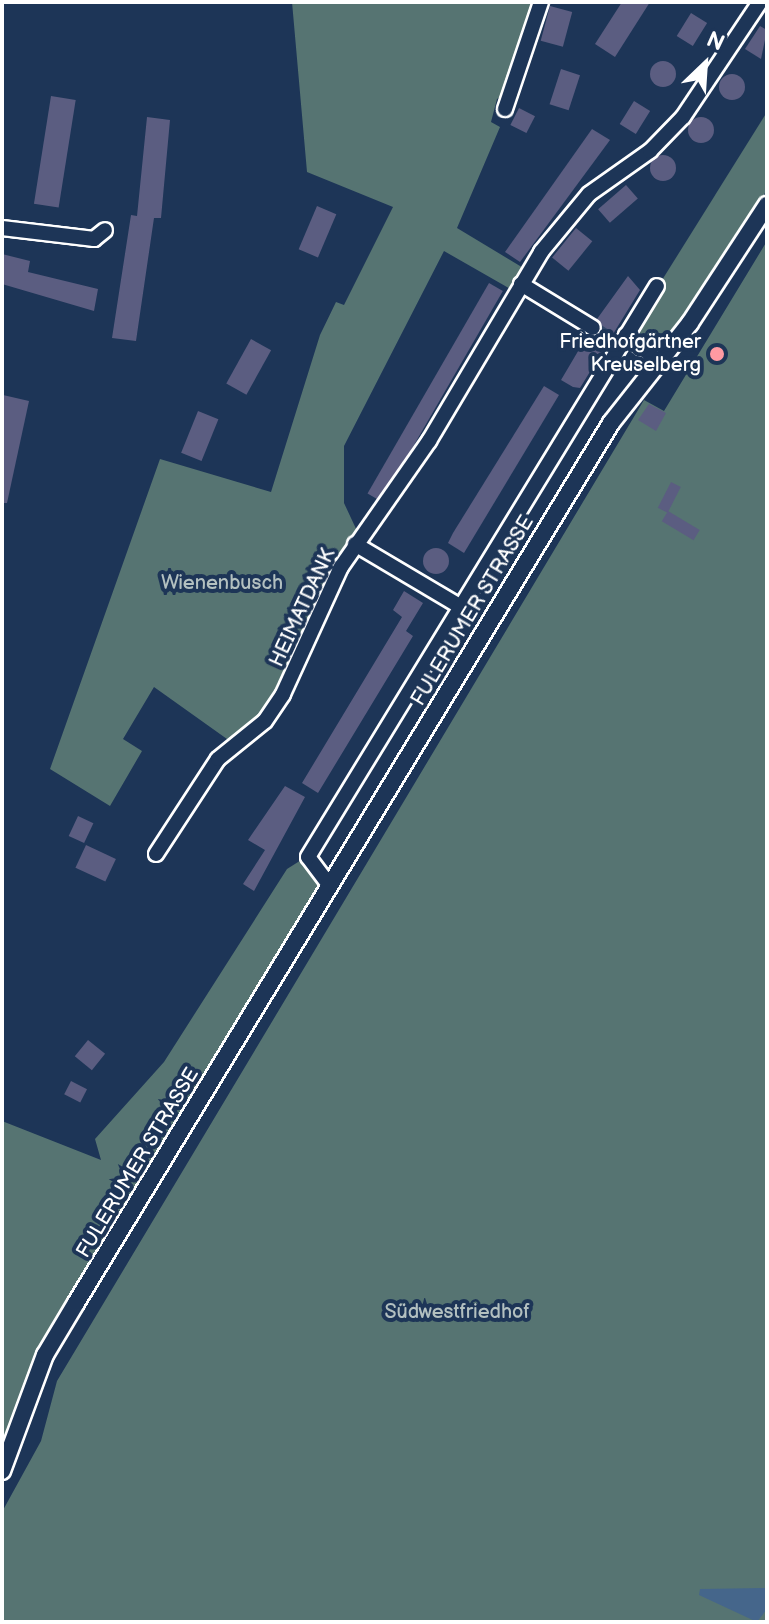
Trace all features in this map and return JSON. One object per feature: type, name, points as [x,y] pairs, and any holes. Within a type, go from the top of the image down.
[{"type":"main road","name":"FULERUMER STRASSE","points":[[2,1471],[45,1355],[611,423],[767,205]]},
{"type":"street","points":[[505,109],[541,2]]},
{"type":"street","name":"HEIMATDANK","points":[[156,854],[218,759],[265,721],[283,694],[355,544],[429,441],[521,284],[589,194],[650,151],[683,117],[760,2]]},
{"type":"street","points":[[2,228],[94,239],[105,230]]},
{"type":"street","points":[[521,284],[593,328]]},
{"type":"street","name":"FULERUMER STRASSE","points":[[330,886],[308,857],[619,340],[657,286]]},
{"type":"street","points":[[619,340],[658,361]]},
{"type":"street","name":"FULERUMER STRASSE","points":[[355,544],[461,607]]},
{"type":"green space","name":"Wienenbusch","points":[[292,2],[539,2],[508,92],[497,99],[491,122],[500,127],[457,228],[525,269],[512,290],[444,251],[344,446],[344,503],[358,533],[262,719],[234,744],[154,687],[123,739],[142,751],[110,806],[50,769],[160,459],[271,492],[320,335],[336,302],[344,305],[393,207],[307,172]]},
{"type":"green space","points":[[767,112],[767,190],[656,355],[629,333]]},
{"type":"green space","name":"Südwestfriedhof","points":[[767,241],[767,1622],[2,1622],[2,1512],[41,1441],[57,1381],[644,400],[664,411]]},
{"type":"green space","points":[[306,857],[325,883],[39,1349],[2,1456],[2,1121],[101,1160],[95,1139],[164,1062],[287,869]]},
{"type":"water","points":[[767,1588],[767,1609],[757,1622],[699,1595],[700,1589]]},
{"type":"building","points":[[622,2],[650,2],[615,57],[595,44]]},
{"type":"building","points":[[550,6],[572,12],[563,47],[541,41]]},
{"type":"building","points":[[691,13],[707,23],[693,46],[677,36]]},
{"type":"building","points":[[760,26],[767,30],[761,59],[745,49]]},
{"type":"building","points":[[663,61],[672,65],[676,74],[672,83],[663,87],[654,83],[650,74],[654,65]]},
{"type":"building","points":[[561,69],[580,75],[569,110],[550,104]]},
{"type":"building","points":[[732,74],[741,78],[745,87],[741,96],[732,100],[723,96],[719,87],[723,78]]},
{"type":"building","points":[[51,96],[76,100],[59,208],[34,204]]},
{"type":"building","points":[[634,101],[650,111],[636,134],[620,124]]},
{"type":"building","points":[[519,108],[535,116],[526,133],[510,125]]},
{"type":"building","points":[[147,117],[170,120],[161,218],[154,218],[136,341],[112,338],[131,215],[137,216]]},
{"type":"building","points":[[701,117],[710,121],[714,130],[710,139],[701,143],[692,139],[688,130],[692,121]]},
{"type":"building","points":[[592,129],[610,140],[520,262],[505,252]]},
{"type":"building","points":[[663,155],[672,159],[676,168],[672,177],[663,181],[654,177],[650,168],[654,159]]},
{"type":"building","points":[[626,185],[638,199],[610,223],[598,209]]},
{"type":"building","points":[[317,206],[336,214],[318,257],[299,249]]},
{"type":"building","points":[[576,228],[592,241],[568,271],[552,258]]},
{"type":"building","points":[[2,254],[30,261],[28,272],[98,289],[94,311],[2,284]]},
{"type":"building","points":[[628,276],[640,290],[580,388],[573,387],[561,380],[587,336],[601,334],[597,319]]},
{"type":"building","points":[[489,283],[503,291],[381,501],[368,493]]},
{"type":"building","points":[[251,339],[271,350],[246,395],[226,384]]},
{"type":"building","points":[[544,386],[559,395],[464,553],[448,543]]},
{"type":"building","points":[[3,395],[29,401],[7,503],[2,503]]},
{"type":"building","points":[[649,404],[666,413],[656,431],[638,420]]},
{"type":"building","points":[[198,411],[218,419],[202,461],[181,453]]},
{"type":"building","points":[[671,482],[681,487],[668,513],[658,508]]},
{"type":"building","points":[[668,511],[700,530],[694,540],[662,521]]},
{"type":"building","points":[[436,548],[445,552],[449,561],[445,570],[436,574],[427,570],[423,561],[427,552]]},
{"type":"building","points":[[404,591],[423,603],[406,631],[413,636],[318,793],[302,783],[402,617],[393,610]]},
{"type":"building","points":[[285,786],[305,797],[254,891],[243,884],[265,850],[248,840]]},
{"type":"building","points":[[78,816],[93,823],[84,843],[69,836]]},
{"type":"building","points":[[86,845],[116,859],[105,882],[75,868]]},
{"type":"building","points":[[88,1040],[105,1054],[92,1070],[75,1056]]},
{"type":"building","points":[[71,1081],[87,1089],[80,1103],[64,1094]]},
{"type":"tunnel","points":[[593,328],[610,339]]},
{"type":"place","name":"Friedhofgärtner Kreuselberg","points":[[717,354]]}]
